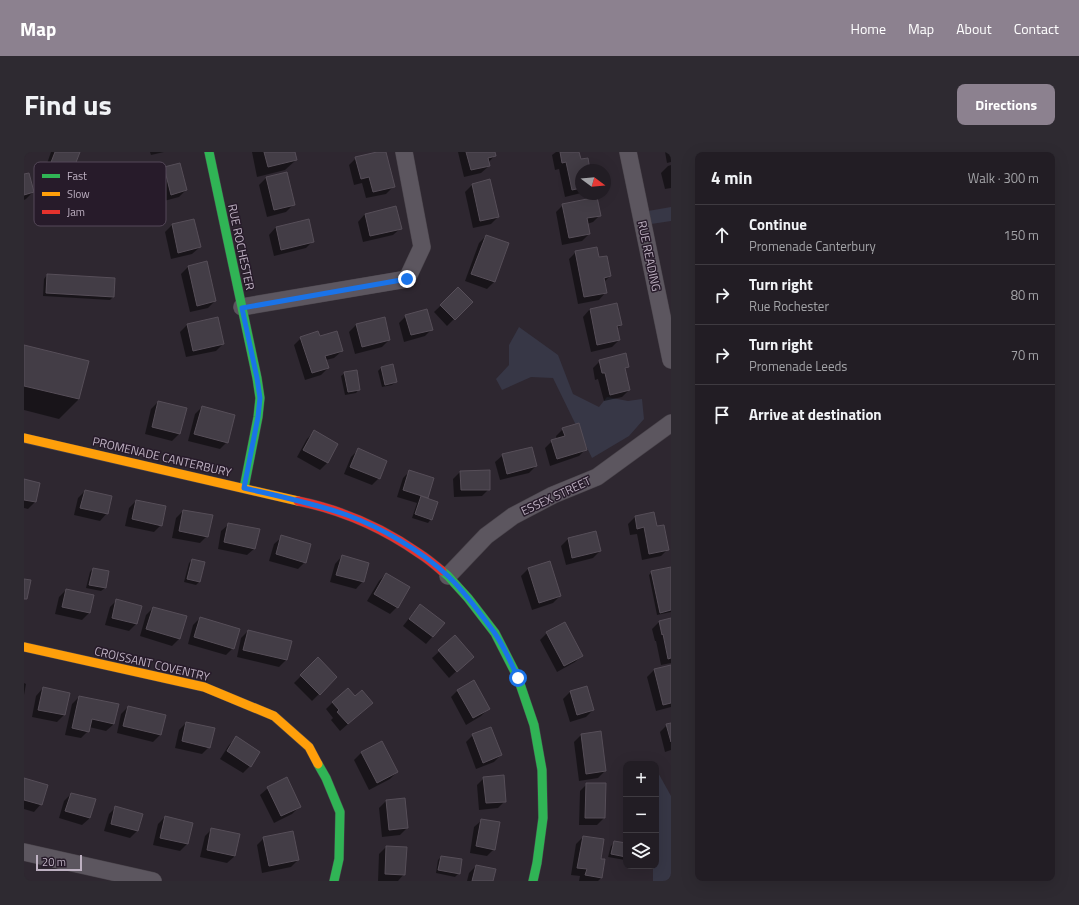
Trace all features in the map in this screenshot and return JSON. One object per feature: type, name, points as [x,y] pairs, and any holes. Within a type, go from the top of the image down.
[{"type":"street","name":"RUE ROCHESTER","points":[[209,152],[260,398],[258,417],[244,488]]},
{"type":"street","points":[[242,308],[407,279],[422,247],[404,152]]},
{"type":"street","name":"RUE READING","points":[[628,152],[671,360]]},
{"type":"street","name":"ESSEX STREET","points":[[448,576],[486,536],[513,516],[553,495],[597,477],[671,423]]},
{"type":"street","name":"PROMENADE CANTERBURY","points":[[24,438],[309,503],[348,515],[386,533],[420,554],[448,576],[468,598],[495,633],[518,678],[534,725],[542,770],[543,818],[533,881]]},
{"type":"street","name":"CROISSANT COVENTRY","points":[[24,647],[204,687],[274,716],[309,747],[326,778],[340,812],[339,859],[334,881]]},
{"type":"street","points":[[24,852],[153,881]]},
{"type":"shaded area","points":[[671,207],[671,221],[651,224],[648,211]]},
{"type":"shaded area","points":[[519,327],[558,355],[573,394],[599,407],[607,397],[628,401],[642,399],[644,419],[629,436],[592,458],[553,378],[531,377],[502,390],[496,379],[509,365],[509,345]]},
{"type":"shaded area","points":[[659,774],[671,796],[671,881],[653,881],[653,869],[659,869]]},
{"type":"building","points":[[55,152],[80,152],[76,162],[51,162]]},
{"type":"building","points":[[264,152],[295,152],[297,160],[268,167]]},
{"type":"building","points":[[377,152],[386,152],[395,187],[373,192],[369,177],[361,179],[355,157]]},
{"type":"building","points":[[466,152],[495,152],[496,156],[488,158],[490,166],[471,170]]},
{"type":"building","points":[[560,152],[579,152],[581,159],[588,158],[589,164],[575,164],[575,189],[572,190],[566,162],[562,163]]},
{"type":"building","points":[[180,163],[187,190],[171,195],[166,175],[166,166]]},
{"type":"building","points":[[287,172],[295,205],[274,210],[266,177]]},
{"type":"building","points":[[29,173],[34,192],[24,195],[24,174]]},
{"type":"building","points":[[490,179],[499,217],[480,221],[472,184]]},
{"type":"building","points":[[582,200],[598,200],[601,216],[587,218],[590,234],[569,238],[562,204]]},
{"type":"building","points":[[396,206],[402,229],[370,236],[365,214]]},
{"type":"building","points":[[194,219],[201,247],[178,253],[172,224]]},
{"type":"building","points":[[309,219],[314,242],[281,250],[276,227]]},
{"type":"building","points":[[486,235],[509,243],[495,282],[471,274]]},
{"type":"building","points":[[597,247],[599,257],[607,256],[611,276],[604,278],[607,293],[584,297],[575,251]]},
{"type":"building","points":[[207,261],[216,301],[197,306],[188,266]]},
{"type":"building","points":[[47,274],[115,278],[114,297],[46,293]]},
{"type":"building","points":[[458,287],[473,302],[455,320],[440,305]]},
{"type":"building","points":[[617,303],[622,325],[617,326],[620,340],[597,345],[590,309]]},
{"type":"building","points":[[427,309],[433,330],[411,335],[405,315]]},
{"type":"building","points":[[218,317],[224,344],[193,351],[187,324]]},
{"type":"building","points":[[385,317],[390,340],[362,347],[356,324]]},
{"type":"building","points":[[318,331],[320,336],[337,331],[343,351],[325,356],[329,368],[312,373],[300,337]]},
{"type":"building","points":[[24,345],[89,361],[79,399],[24,386]]},
{"type":"building","points":[[626,353],[629,367],[625,368],[630,390],[610,395],[605,373],[602,373],[599,360]]},
{"type":"building","points":[[393,364],[397,382],[385,385],[381,367]]},
{"type":"building","points":[[357,370],[360,390],[348,392],[344,372]]},
{"type":"building","points":[[158,401],[187,408],[180,434],[152,427]]},
{"type":"building","points":[[202,406],[235,415],[228,443],[194,434]]},
{"type":"building","points":[[579,423],[587,450],[557,459],[551,440],[565,436],[562,428]]},
{"type":"building","points":[[314,430],[338,444],[328,463],[303,450]]},
{"type":"building","points":[[532,447],[537,466],[507,474],[502,454]]},
{"type":"building","points":[[358,448],[387,461],[380,479],[350,467]]},
{"type":"building","points":[[409,470],[434,478],[428,498],[403,490]]},
{"type":"building","points":[[490,470],[490,490],[461,490],[460,471]]},
{"type":"building","points":[[24,479],[40,483],[36,502],[24,500]]},
{"type":"building","points":[[85,490],[112,496],[108,514],[80,508]]},
{"type":"building","points":[[421,496],[438,502],[432,520],[415,514]]},
{"type":"building","points":[[136,500],[166,506],[162,526],[132,519]]},
{"type":"building","points":[[183,510],[213,515],[208,537],[179,531]]},
{"type":"building","points":[[654,512],[657,526],[664,525],[669,550],[649,554],[644,527],[637,529],[635,516]]},
{"type":"building","points":[[228,523],[260,529],[255,549],[224,542]]},
{"type":"building","points":[[596,531],[601,551],[572,558],[568,538]]},
{"type":"building","points":[[281,535],[311,544],[306,563],[276,554]]},
{"type":"building","points":[[342,555],[369,563],[364,582],[336,575]]},
{"type":"building","points":[[192,559],[205,562],[200,582],[187,579]]},
{"type":"building","points":[[550,561],[561,596],[539,603],[528,568]]},
{"type":"building","points":[[671,567],[671,610],[660,613],[651,571]]},
{"type":"building","points":[[93,568],[109,571],[106,588],[89,585]]},
{"type":"building","points":[[386,573],[410,587],[398,608],[374,594]]},
{"type":"building","points":[[24,579],[31,580],[27,599],[24,599]]},
{"type":"building","points":[[66,589],[94,595],[90,613],[62,607]]},
{"type":"building","points":[[116,599],[142,606],[137,624],[112,618]]},
{"type":"building","points":[[420,604],[445,623],[433,637],[409,619]]},
{"type":"building","points":[[153,607],[187,616],[180,639],[146,629]]},
{"type":"building","points":[[200,617],[240,629],[234,649],[194,637]]},
{"type":"building","points":[[671,618],[671,658],[668,659],[659,621]]},
{"type":"building","points":[[565,622],[583,656],[564,666],[546,632]]},
{"type":"building","points":[[248,630],[292,641],[287,660],[243,650]]},
{"type":"building","points":[[455,635],[474,657],[457,672],[438,650]]},
{"type":"building","points":[[318,657],[337,677],[320,695],[300,675]]},
{"type":"building","points":[[671,665],[671,703],[663,705],[654,669]]},
{"type":"building","points":[[474,680],[490,709],[473,718],[457,690]]},
{"type":"building","points":[[587,686],[594,710],[577,715],[570,691]]},
{"type":"building","points":[[43,687],[70,693],[65,715],[38,710]]},
{"type":"building","points":[[348,688],[355,696],[362,690],[373,703],[348,724],[337,712],[339,710],[332,702]]},
{"type":"building","points":[[79,696],[119,704],[114,724],[92,719],[89,732],[72,728]]},
{"type":"building","points":[[128,706],[166,715],[161,735],[123,726]]},
{"type":"building","points":[[186,722],[215,728],[210,748],[182,741]]},
{"type":"building","points":[[671,723],[671,742],[666,724]]},
{"type":"building","points":[[491,727],[502,755],[483,763],[472,734]]},
{"type":"building","points":[[601,731],[606,771],[586,774],[581,734]]},
{"type":"building","points":[[236,736],[260,752],[251,767],[227,751]]},
{"type":"building","points":[[382,741],[398,772],[377,783],[361,752]]},
{"type":"building","points":[[504,775],[506,802],[486,803],[483,777]]},
{"type":"building","points":[[287,777],[301,807],[281,816],[267,787]]},
{"type":"building","points":[[24,778],[48,785],[42,805],[24,800]]},
{"type":"building","points":[[586,783],[606,783],[605,818],[585,818]]},
{"type":"building","points":[[71,793],[96,799],[90,818],[65,811]]},
{"type":"building","points":[[405,798],[408,828],[389,830],[386,800]]},
{"type":"building","points":[[115,806],[143,814],[138,831],[111,824]]},
{"type":"building","points":[[165,816],[193,823],[188,844],[160,838]]},
{"type":"building","points":[[481,819],[500,822],[495,850],[476,846]]},
{"type":"building","points":[[211,828],[240,834],[235,856],[207,850]]},
{"type":"building","points":[[293,831],[299,860],[269,866],[263,837]]},
{"type":"building","points":[[583,836],[604,839],[601,859],[605,859],[602,878],[585,875],[587,869],[577,868]]},
{"type":"building","points":[[614,841],[623,842],[623,856],[611,854]]},
{"type":"building","points":[[386,846],[407,847],[405,875],[385,874]]},
{"type":"building","points":[[441,856],[462,859],[460,874],[438,870]]},
{"type":"building","points":[[476,865],[496,869],[493,881],[472,881]]},
{"type":"traffic: fast","points":[[209,152],[260,398],[258,417],[244,488]]},
{"type":"traffic: fast","points":[[442,571],[468,598],[495,633],[518,678],[534,725],[542,770],[543,818],[533,881]]},
{"type":"traffic: fast","points":[[318,764],[326,778],[340,812],[339,859],[334,881]]},
{"type":"traffic: slow","points":[[24,438],[298,501]]},
{"type":"traffic: slow","points":[[24,647],[204,687],[274,716],[309,747],[318,764]]},
{"type":"traffic: jam","points":[[298,501],[330,509],[377,528],[426,558],[442,571]]},
{"type":"route","points":[[407,279],[242,308],[260,398],[258,417],[244,488],[309,503],[348,515],[386,533],[420,554],[448,576],[468,598],[495,633],[518,678]]}]
